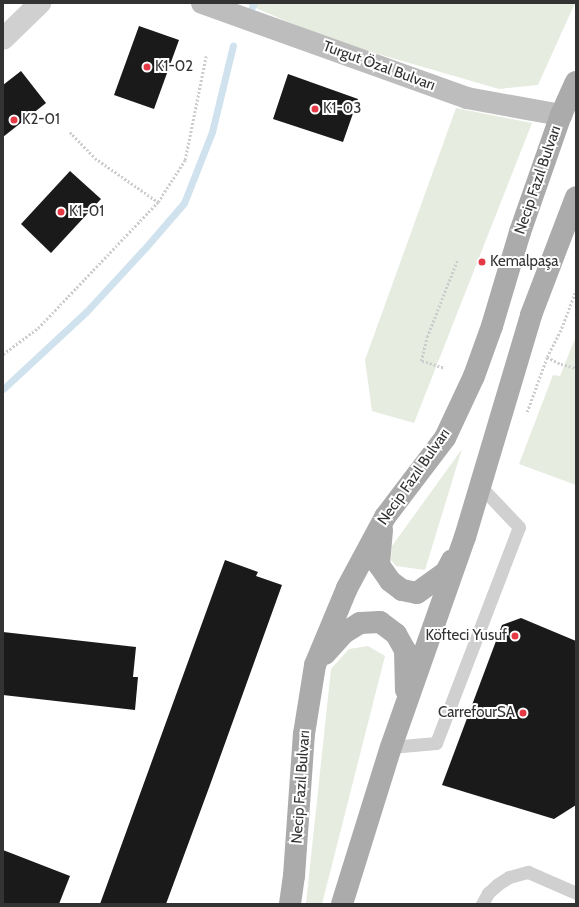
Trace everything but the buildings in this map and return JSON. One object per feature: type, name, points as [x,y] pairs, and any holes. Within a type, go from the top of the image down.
[{"type":"main road","name":"Turgut Özal Bulvarı","points":[[202,3],[467,98],[561,115]]},
{"type":"main road","name":"Necip Fazıl Bulvarı","points":[[290,904],[294,876],[304,734],[316,665],[347,588],[385,517],[444,438],[474,376],[492,326],[520,232],[561,115],[576,82]]},
{"type":"main road","points":[[342,904],[391,748],[465,537],[531,315],[576,198]]},
{"type":"main road","points":[[385,517],[379,565],[390,581],[402,590],[417,593],[446,572],[465,537]]},
{"type":"main road","points":[[316,665],[344,633],[360,623],[380,622],[396,634],[405,650],[407,701]]},
{"type":"street","points":[[3,39],[40,3]]},
{"type":"lane","points":[[391,748],[436,743],[519,527],[481,487]]},
{"type":"lane","points":[[482,904],[488,893],[498,884],[509,877],[528,872],[576,892]]},
{"type":"path","points":[[3,354],[38,328],[158,202],[185,160],[206,56]]},
{"type":"path","points":[[70,132],[95,158],[158,202]]},
{"type":"path","points":[[443,368],[421,361],[427,337],[457,261]]},
{"type":"path","points":[[547,357],[561,364],[576,368]]},
{"type":"shaded area","points":[[244,3],[575,3],[538,85],[499,89],[330,40]]},
{"type":"shaded area","points":[[456,108],[532,123],[414,423],[372,411],[365,360]]},
{"type":"shaded area","points":[[576,336],[576,485],[519,464],[553,375],[560,376]]},
{"type":"shaded area","points":[[462,449],[425,570],[396,566],[391,560],[392,546]]},
{"type":"shaded area","points":[[368,646],[385,656],[322,904],[306,904],[331,669],[349,649]]},
{"type":"waterway","points":[[250,11],[254,3]]},
{"type":"waterway","points":[[3,389],[86,312],[184,203],[212,132],[233,45]]},
{"type":"place","name":"K1-02","points":[[147,67]]},
{"type":"place","name":"K1-03","points":[[315,109]]},
{"type":"place","name":"K2-01","points":[[14,120]]},
{"type":"place","name":"K1-01","points":[[61,212]]},
{"type":"place","name":"Kemalpaşa","points":[[482,262]]},
{"type":"place","name":"Köfteci Yusuf","points":[[515,636]]},
{"type":"place","name":"CarrefourSA","points":[[523,713]]}]
